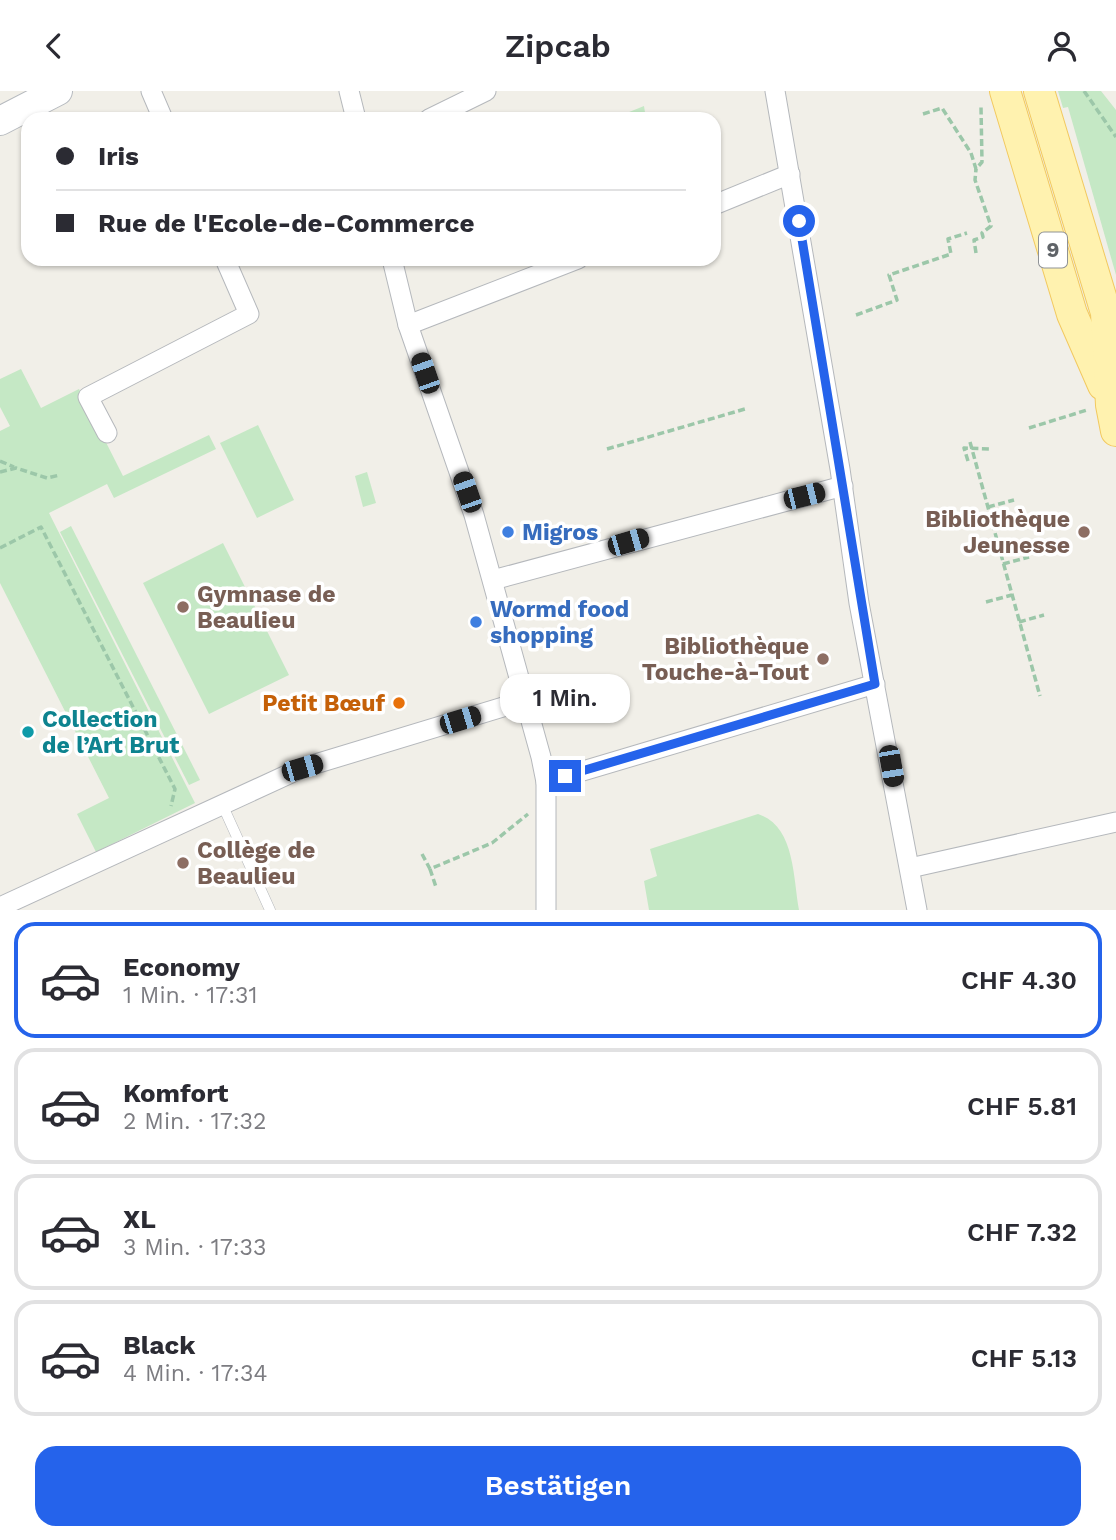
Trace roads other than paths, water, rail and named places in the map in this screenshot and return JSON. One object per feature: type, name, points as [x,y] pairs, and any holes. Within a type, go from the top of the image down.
[{"type":"main road","points":[[0,121],[58,91]]},
{"type":"main road","name":"9","points":[[1005,91],[1105,415]]},
{"type":"main road","name":"9","points":[[1024,91],[1088,313],[1105,415]]},
{"type":"main road","name":"9","points":[[1039,91],[1106,313],[1105,415]]},
{"type":"street","points":[[151,91],[160,112]]},
{"type":"street","points":[[349,91],[354,112]]},
{"type":"street","points":[[443,112],[486,91]]},
{"type":"street","points":[[775,91],[843,486],[859,603],[917,910]]},
{"type":"street","points":[[721,202],[790,174]]},
{"type":"street","points":[[107,433],[88,397],[249,314],[228,266]]},
{"type":"street","points":[[394,266],[408,325],[467,492],[493,580],[546,782],[546,910]]},
{"type":"street","points":[[408,325],[560,266]]},
{"type":"street","points":[[493,580],[843,486]]},
{"type":"street","points":[[546,782],[875,684]]},
{"type":"street","points":[[0,907],[302,768],[526,700]]},
{"type":"street","points":[[910,868],[1116,822]]},
{"type":"lane","points":[[222,804],[270,910]]},
{"type":"place","name":"Migros","points":[[508,532]]},
{"type":"place","name":"Bibliothèque Jeunesse","points":[[1084,532]]},
{"type":"place","name":"Gymnase de Beaulieu","points":[[183,607]]},
{"type":"place","name":"Wormd food shopping","points":[[476,622]]},
{"type":"place","name":"Bibliothèque Touche-à-Tout","points":[[823,659]]},
{"type":"place","name":"Petit Bœuf","points":[[399,703]]},
{"type":"place","name":"Collection de l’Art Brut","points":[[28,732]]},
{"type":"place","name":"Collège de Beaulieu","points":[[183,863]]}]
